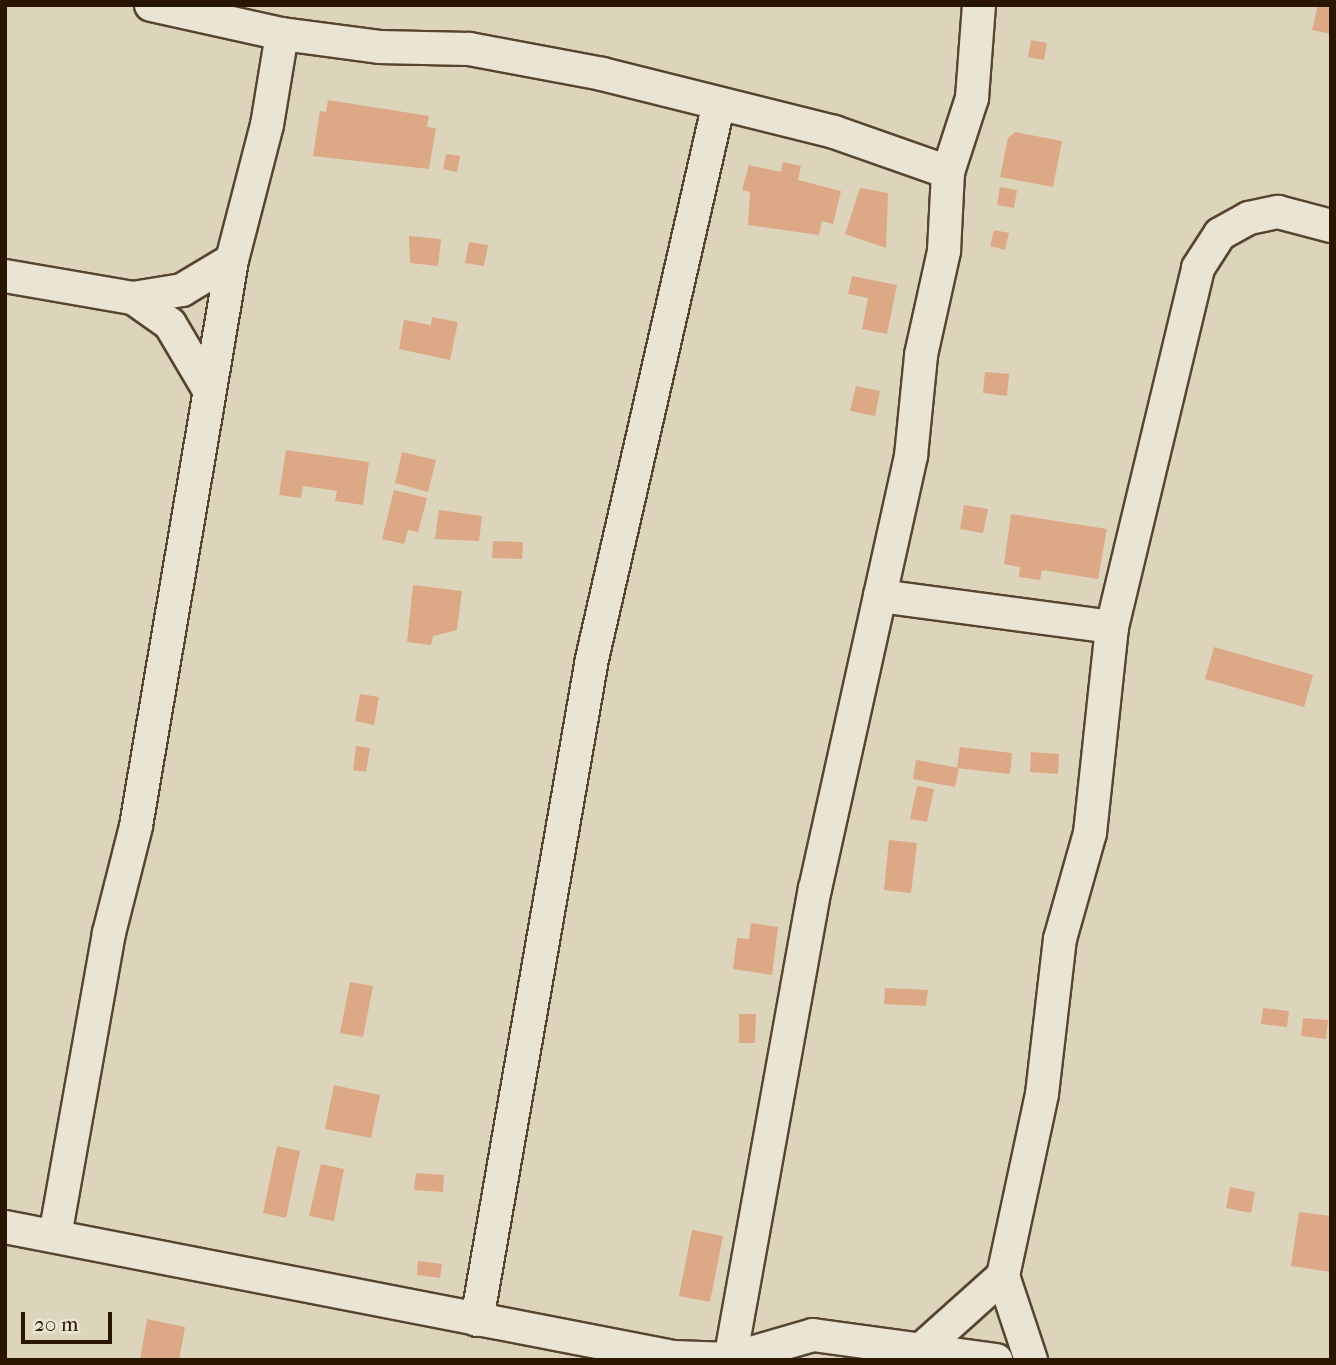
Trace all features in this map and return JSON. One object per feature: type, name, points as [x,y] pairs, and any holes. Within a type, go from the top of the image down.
[{"type":"street","points":[[151,5],[282,34],[379,47],[468,49],[602,74],[718,107],[834,132],[947,172]]},
{"type":"street","points":[[730,1359],[816,889],[911,456],[921,355],[944,251],[947,172],[972,98],[979,5]]},
{"type":"street","points":[[55,1236],[109,933],[136,826],[232,261],[267,125],[282,34]]},
{"type":"street","points":[[477,1320],[593,659],[718,107]]},
{"type":"street","points":[[1031,1360],[1003,1276],[1042,1094],[1060,939],[1090,833],[1112,627],[1198,268],[1220,234],[1249,218],[1278,212],[1331,226]]},
{"type":"street","points":[[5,276],[133,298],[182,290],[232,261]]},
{"type":"street","points":[[133,298],[170,324],[209,390]]},
{"type":"street","points":[[880,596],[1112,627]]},
{"type":"street","points":[[5,1227],[674,1357],[730,1359],[813,1335],[925,1346],[996,1360]]},
{"type":"street","points":[[925,1346],[1003,1276]]},
{"type":"building","points":[[1318,5],[1331,8],[1331,34],[1312,30]]},
{"type":"building","points":[[1031,40],[1047,43],[1044,60],[1028,57]]},
{"type":"building","points":[[328,100],[429,116],[427,127],[436,128],[429,169],[313,156],[320,111],[326,112]]},
{"type":"building","points":[[1015,132],[1062,141],[1053,187],[1000,177],[1008,138]]},
{"type":"building","points":[[446,154],[460,156],[457,172],[443,169]]},
{"type":"building","points":[[783,162],[801,166],[798,180],[841,191],[833,224],[822,221],[819,235],[748,225],[750,192],[742,190],[749,165],[781,172]]},
{"type":"building","points":[[1000,187],[1017,190],[1014,208],[997,205]]},
{"type":"building","points":[[860,188],[888,193],[886,248],[845,234]]},
{"type":"building","points":[[994,230],[1009,233],[1005,250],[990,246]]},
{"type":"building","points":[[409,236],[441,239],[438,266],[410,263]]},
{"type":"building","points":[[469,242],[488,245],[484,266],[465,263]]},
{"type":"building","points":[[852,276],[897,285],[887,334],[862,329],[868,298],[848,294]]},
{"type":"building","points":[[432,317],[458,322],[450,360],[399,349],[404,320],[431,325]]},
{"type":"building","points":[[985,372],[1009,374],[1007,396],[983,393]]},
{"type":"building","points":[[856,386],[880,391],[875,416],[850,411]]},
{"type":"building","points":[[286,450],[369,462],[363,505],[335,501],[337,491],[303,486],[301,498],[279,495]]},
{"type":"building","points":[[402,452],[436,460],[428,492],[395,483]]},
{"type":"building","points":[[394,490],[427,498],[418,532],[408,530],[404,544],[382,539]]},
{"type":"building","points":[[964,505],[988,509],[983,533],[960,529]]},
{"type":"building","points":[[439,510],[482,516],[479,541],[435,539]]},
{"type":"building","points":[[1011,514],[1107,529],[1098,579],[1042,570],[1040,580],[1019,577],[1020,567],[1004,564]]},
{"type":"building","points":[[493,541],[523,542],[522,559],[492,558]]},
{"type":"building","points":[[413,585],[462,591],[457,630],[433,636],[431,645],[407,642]]},
{"type":"building","points":[[1214,647],[1313,675],[1304,707],[1205,679]]},
{"type":"building","points":[[360,694],[379,697],[374,725],[355,721]]},
{"type":"building","points":[[356,746],[370,748],[366,772],[353,770]]},
{"type":"building","points":[[960,747],[1012,753],[1010,774],[957,768]]},
{"type":"building","points":[[1031,752],[1059,754],[1058,774],[1030,772]]},
{"type":"building","points":[[916,760],[959,768],[955,787],[913,779]]},
{"type":"building","points":[[917,786],[934,789],[927,822],[910,819]]},
{"type":"building","points":[[889,840],[917,843],[911,893],[884,890]]},
{"type":"building","points":[[751,923],[778,927],[772,975],[733,969],[737,938],[749,939]]},
{"type":"building","points":[[350,982],[373,986],[363,1037],[340,1033]]},
{"type":"building","points":[[885,988],[928,990],[926,1006],[884,1004]]},
{"type":"building","points":[[1263,1008],[1289,1011],[1287,1027],[1261,1024]]},
{"type":"building","points":[[739,1014],[756,1014],[755,1043],[739,1043]]},
{"type":"building","points":[[1303,1018],[1328,1020],[1326,1039],[1301,1036]]},
{"type":"building","points":[[334,1085],[380,1095],[371,1138],[325,1129]]},
{"type":"building","points":[[277,1146],[300,1151],[286,1218],[263,1213]]},
{"type":"building","points":[[321,1164],[344,1169],[334,1221],[309,1216]]},
{"type":"building","points":[[416,1173],[444,1175],[443,1192],[414,1190]]},
{"type":"building","points":[[1230,1187],[1255,1192],[1251,1213],[1226,1208]]},
{"type":"building","points":[[1299,1212],[1331,1216],[1331,1272],[1291,1266]]},
{"type":"building","points":[[692,1230],[723,1236],[710,1302],[679,1296]]},
{"type":"building","points":[[418,1261],[442,1264],[440,1278],[417,1275]]},
{"type":"building","points":[[147,1319],[185,1327],[179,1360],[140,1360]]}]
